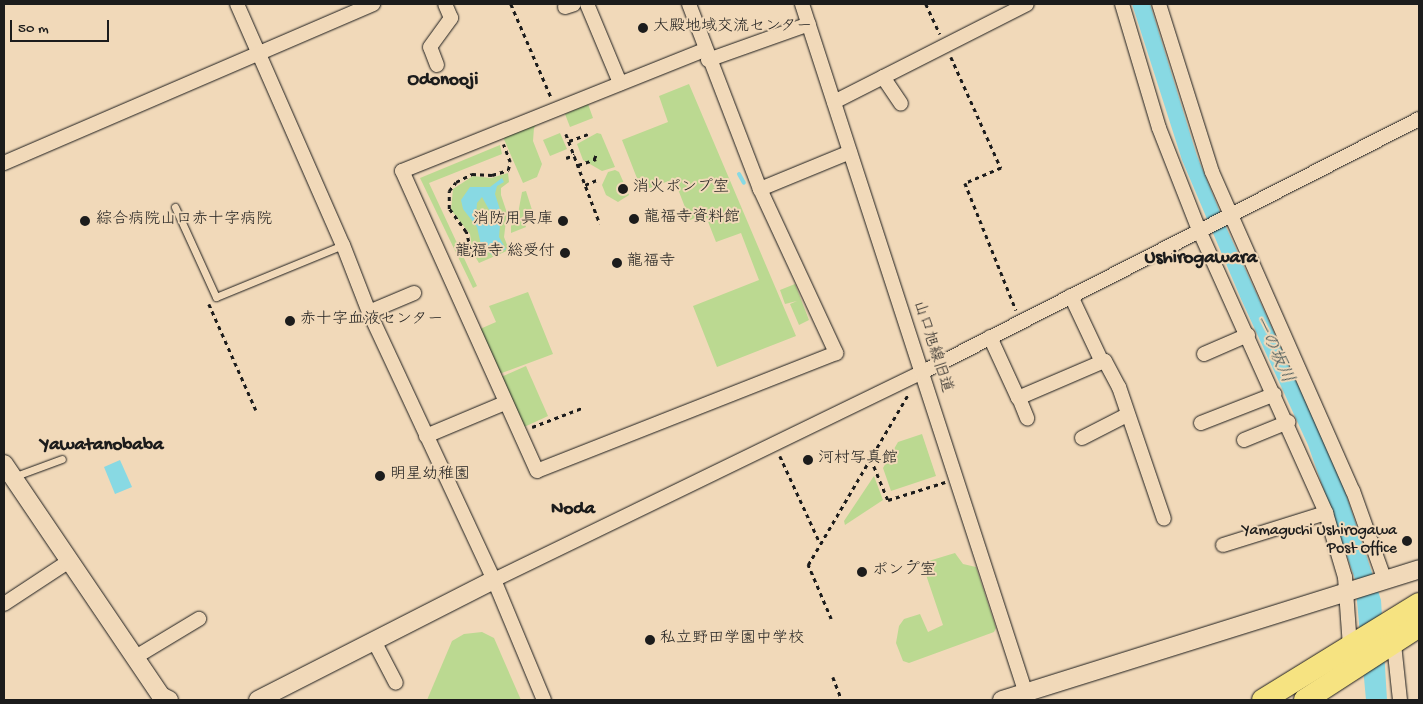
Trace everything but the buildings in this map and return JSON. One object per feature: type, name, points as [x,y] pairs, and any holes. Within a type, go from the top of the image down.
[{"type":"highway","points":[[1390,638],[1419,604]]},
{"type":"highway","points":[[1264,700],[1355,652],[1419,626]]},
{"type":"highway","points":[[1305,700],[1355,652]]},
{"type":"street","points":[[237,4],[343,245],[369,312],[494,580],[544,700]]},
{"type":"street","points":[[5,159],[373,4]]},
{"type":"street","points":[[437,65],[430,47],[451,18],[445,4]]},
{"type":"street","points":[[586,4],[620,83]]},
{"type":"street","points":[[689,4],[706,55],[760,188],[836,352],[537,471],[402,171],[558,111],[620,83],[706,55],[809,24]]},
{"type":"street","name":"山口旭線旧道","points":[[802,4],[1027,696]]},
{"type":"street","points":[[834,102],[1027,4]]},
{"type":"street","points":[[1122,4],[1159,128],[1248,335],[1288,422],[1337,542],[1350,589],[1355,652]]},
{"type":"street","points":[[1159,4],[1227,217],[1353,491],[1381,579]]},
{"type":"street","points":[[883,77],[901,104]]},
{"type":"street","points":[[258,700],[494,580],[921,373],[1419,119]]},
{"type":"street","points":[[760,188],[850,152]]},
{"type":"street","points":[[369,312],[414,293]]},
{"type":"street","points":[[1071,296],[1102,362]]},
{"type":"street","points":[[1204,354],[1248,335]]},
{"type":"street","points":[[990,337],[1027,418]]},
{"type":"street","points":[[1019,398],[1105,361],[1119,388],[1127,416],[1164,519]]},
{"type":"street","points":[[1201,423],[1275,394]]},
{"type":"street","points":[[426,436],[505,403]]},
{"type":"street","points":[[1082,438],[1127,416]]},
{"type":"street","points":[[1244,440],[1288,422]]},
{"type":"street","points":[[8,471],[134,658],[161,696],[169,700]]},
{"type":"street","points":[[1223,544],[1326,513]]},
{"type":"street","points":[[4,604],[68,562]]},
{"type":"street","points":[[1002,700],[1027,696],[1419,568]]},
{"type":"street","points":[[134,658],[199,620]]},
{"type":"street","points":[[1390,638],[1400,700]]},
{"type":"street","points":[[374,641],[396,683]]},
{"type":"lane","points":[[174,207],[216,297],[343,245]]},
{"type":"lane","points":[[8,471],[62,459]]},
{"type":"path","points":[[511,4],[558,111]]},
{"type":"path","points":[[926,4],[1000,168],[965,183],[1022,322]]},
{"type":"path","points":[[472,256],[468,236],[449,209],[452,185],[472,174],[492,175],[510,168],[499,133]]},
{"type":"path","points":[[566,134],[600,224]]},
{"type":"path","points":[[569,141],[588,134]]},
{"type":"path","points":[[578,165],[595,159],[597,153]]},
{"type":"path","points":[[566,158],[574,155]]},
{"type":"path","points":[[580,184],[594,182],[599,179]]},
{"type":"path","points":[[208,303],[256,410]]},
{"type":"path","points":[[831,619],[808,565],[921,373]]},
{"type":"path","points":[[519,433],[582,408]]},
{"type":"path","points":[[775,445],[820,543]]},
{"type":"path","points":[[871,459],[888,501],[956,479]]},
{"type":"path","points":[[833,677],[842,700]]},
{"type":"green space","points":[[689,84],[796,336],[717,367],[693,306],[759,280],[741,233],[716,242],[705,214],[690,220],[674,179],[642,191],[622,140],[668,122],[659,96]]},
{"type":"green space","points":[[588,104],[593,118],[570,127],[565,114]]},
{"type":"green space","points":[[538,122],[534,128],[533,141],[542,164],[537,177],[523,183],[503,137]]},
{"type":"green space","points":[[560,133],[567,149],[550,156],[543,140]]},
{"type":"green space","points":[[597,133],[601,134],[615,167],[602,171],[583,160],[577,144]]},
{"type":"green space","points":[[500,145],[502,154],[429,183],[477,286],[473,288],[420,178]]},
{"type":"green space","points":[[615,170],[619,172],[629,195],[618,202],[606,195],[602,185],[608,172]]},
{"type":"green space","points":[[508,173],[509,182],[501,188],[501,195],[507,213],[504,237],[509,250],[479,263],[473,253],[470,234],[451,210],[453,189],[473,176],[491,178]]},
{"type":"green space","points":[[526,191],[533,213],[522,217],[526,227],[511,233],[511,226],[517,219],[522,192]]},
{"type":"green space","points":[[795,284],[809,320],[799,325],[790,304],[797,301],[785,304],[780,290]]},
{"type":"green space","points":[[528,292],[553,354],[499,374],[480,329],[496,322],[489,306]]},
{"type":"green space","points":[[526,366],[548,416],[522,428],[499,378]]},
{"type":"green space","points":[[922,434],[936,476],[891,491],[883,468],[898,442]]},
{"type":"green space","points":[[874,476],[883,500],[845,525],[844,521]]},
{"type":"green space","points":[[955,553],[963,564],[976,567],[996,628],[994,632],[909,663],[903,661],[896,643],[899,626],[904,619],[920,614],[928,632],[943,625],[922,563]]},
{"type":"green space","points":[[482,632],[494,638],[521,700],[427,700],[452,641],[464,634]]},
{"type":"water","name":"一の坂川","points":[[1132,4],[1150,4],[1197,156],[1226,227],[1341,479],[1381,600],[1387,700],[1366,700],[1355,579],[1308,445],[1241,299],[1182,160]]},
{"type":"water","points":[[502,178],[504,182],[497,186],[495,194],[501,213],[499,237],[506,249],[493,256],[481,245],[477,227],[463,209],[461,200],[470,187],[490,187]],"holes":[[[482,197],[492,215],[488,223],[476,215],[477,203]]]},
{"type":"water","points":[[120,460],[132,487],[115,494],[104,467]]},
{"type":"waterway","points":[[739,174],[744,183]]},
{"type":"place","name":"大殿地域交流センター","points":[[643,28]]},
{"type":"place","name":"消火ポンプ室","points":[[623,189]]},
{"type":"place","name":"龍福寺資料館","points":[[634,219]]},
{"type":"place","name":"綜合病院山口赤十字病院","points":[[85,221]]},
{"type":"place","name":"消防用具庫","points":[[563,221]]},
{"type":"place","name":"龍福寺 総受付","points":[[565,253]]},
{"type":"place","name":"龍福寺","points":[[617,263]]},
{"type":"place","name":"赤十字血液センター","points":[[290,321]]},
{"type":"place","name":"河村写真館","points":[[808,460]]},
{"type":"place","name":"明星幼稚園","points":[[380,476]]},
{"type":"place","name":"Yamaguchi Ushirogawa Post Office","points":[[1407,541]]},
{"type":"place","name":"ポンプ室","points":[[862,572]]},
{"type":"place","name":"私立野田学園中学校","points":[[650,640]]},
{"type":"district","name":"Odonooji","points":[[443,81]]},
{"type":"district","name":"Ushirogawara","points":[[1201,259]]},
{"type":"district","name":"Yawatanobaba","points":[[102,446]]},
{"type":"district","name":"Noda","points":[[573,510]]}]
